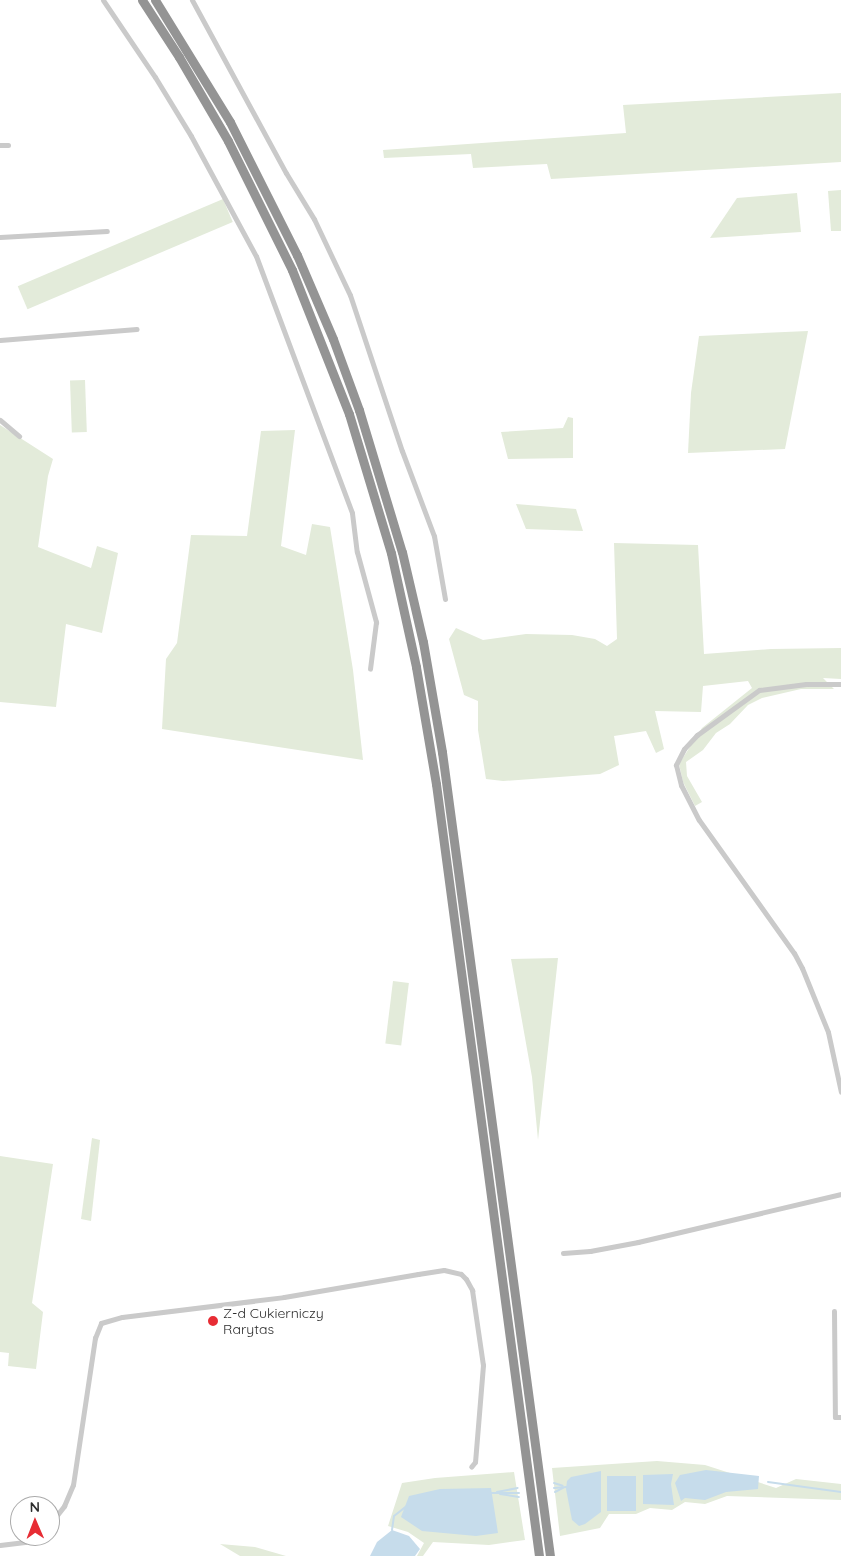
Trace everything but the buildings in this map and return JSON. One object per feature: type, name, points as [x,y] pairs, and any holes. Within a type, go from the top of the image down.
[{"type":"highway","points":[[142,0],[184,65],[232,148],[299,286],[354,430],[397,576],[415,659],[435,776],[540,1556]]},
{"type":"highway","points":[[156,0],[239,138],[302,267],[359,410],[386,492],[404,559],[427,664],[445,772],[550,1556]]},
{"type":"street","points":[[103,0],[192,136],[256,256],[352,513],[357,552],[376,622],[370,669]]},
{"type":"street","points":[[192,0],[286,173],[314,219],[350,295],[402,451],[434,536],[445,599]]},
{"type":"street","points":[[0,146],[8,145]]},
{"type":"street","points":[[0,237],[107,231]]},
{"type":"street","points":[[0,340],[137,329]]},
{"type":"street","points":[[0,420],[19,436]]},
{"type":"street","points":[[841,684],[806,684],[759,690],[697,735],[684,749],[676,765],[681,785],[699,820],[794,953],[802,968],[828,1032],[841,1092]]},
{"type":"street","points":[[563,1253],[590,1251],[638,1242],[841,1194]]},
{"type":"street","points":[[60,1511],[73,1485],[95,1338],[100,1323],[122,1317],[284,1297],[444,1270],[461,1274],[472,1290],[483,1365],[475,1462],[471,1467]]},
{"type":"street","points":[[834,1310],[835,1417],[841,1418]]},
{"type":"green space","points":[[841,93],[841,162],[551,179],[547,164],[473,168],[471,154],[384,158],[383,150],[626,133],[623,105]]},
{"type":"green space","points":[[841,190],[841,231],[831,231],[828,191]]},
{"type":"green space","points":[[797,193],[801,232],[710,238],[737,198]]},
{"type":"green space","points":[[223,199],[233,222],[27,309],[18,286]]},
{"type":"green space","points":[[808,331],[785,449],[688,453],[691,393],[699,336]]},
{"type":"green space","points":[[85,380],[87,432],[72,432],[70,381]]},
{"type":"green space","points":[[568,417],[573,418],[573,458],[508,459],[501,432],[563,428]]},
{"type":"green space","points":[[0,425],[53,459],[48,476],[38,547],[91,568],[97,546],[118,553],[102,633],[66,624],[56,707],[0,702]]},
{"type":"green space","points":[[295,430],[281,546],[306,555],[312,524],[330,527],[353,670],[363,760],[162,729],[166,659],[177,643],[191,535],[247,536],[261,431]]},
{"type":"green space","points":[[516,504],[576,509],[583,531],[526,529]]},
{"type":"green space","points":[[614,543],[698,545],[704,654],[771,649],[841,648],[841,679],[823,678],[834,689],[801,689],[762,698],[748,705],[730,724],[716,733],[703,750],[686,762],[687,776],[702,802],[695,806],[683,782],[679,764],[702,728],[752,688],[748,681],[703,686],[701,712],[655,711],[664,749],[656,753],[646,731],[614,736],[619,765],[600,774],[503,781],[486,779],[478,730],[478,701],[464,695],[449,639],[456,628],[483,640],[526,634],[572,635],[595,639],[607,646],[617,639]]},
{"type":"green space","points":[[558,958],[538,1140],[532,1077],[511,959]]},
{"type":"green space","points":[[393,981],[409,983],[401,1045],[385,1044]]},
{"type":"green space","points":[[92,1138],[100,1140],[91,1221],[81,1219]]},
{"type":"green space","points":[[0,1156],[53,1164],[32,1303],[43,1312],[36,1369],[8,1366],[9,1353],[0,1352]]},
{"type":"green space","points":[[657,1461],[705,1465],[776,1488],[796,1479],[841,1484],[841,1500],[727,1496],[705,1504],[685,1502],[672,1510],[650,1508],[636,1514],[609,1514],[600,1528],[560,1536],[552,1468]]},
{"type":"green space","points":[[514,1472],[525,1540],[489,1545],[433,1542],[423,1556],[417,1556],[424,1543],[408,1532],[388,1526],[402,1483],[435,1478]]},
{"type":"green space","points":[[220,1544],[255,1547],[286,1556],[240,1556]]},
{"type":"water","points":[[706,1470],[759,1476],[758,1489],[726,1492],[705,1500],[685,1498],[681,1501],[675,1483],[680,1475]]},
{"type":"water","points":[[601,1471],[601,1512],[585,1524],[579,1526],[572,1520],[566,1489],[567,1481],[571,1477]]},
{"type":"water","points":[[673,1474],[671,1484],[674,1505],[643,1504],[643,1475]]},
{"type":"water","points":[[607,1476],[636,1476],[636,1511],[607,1511]]},
{"type":"water","points":[[491,1488],[498,1533],[476,1536],[422,1531],[401,1517],[409,1496],[440,1489]]},
{"type":"water","points":[[392,1530],[409,1536],[420,1549],[415,1556],[370,1556],[377,1542]]},
{"type":"waterway","points":[[768,1482],[841,1492]]},
{"type":"waterway","points":[[554,1483],[563,1486]]},
{"type":"waterway","points":[[554,1488],[567,1487]]},
{"type":"waterway","points":[[497,1492],[518,1488]]},
{"type":"waterway","points":[[555,1492],[563,1488]]},
{"type":"waterway","points":[[490,1493],[519,1493]]},
{"type":"waterway","points":[[500,1494],[519,1497]]},
{"type":"waterway","points":[[392,1530],[394,1516],[407,1506]]},
{"type":"place","name":"Z-d Cukierniczy Rarytas","points":[[213,1321]]}]
